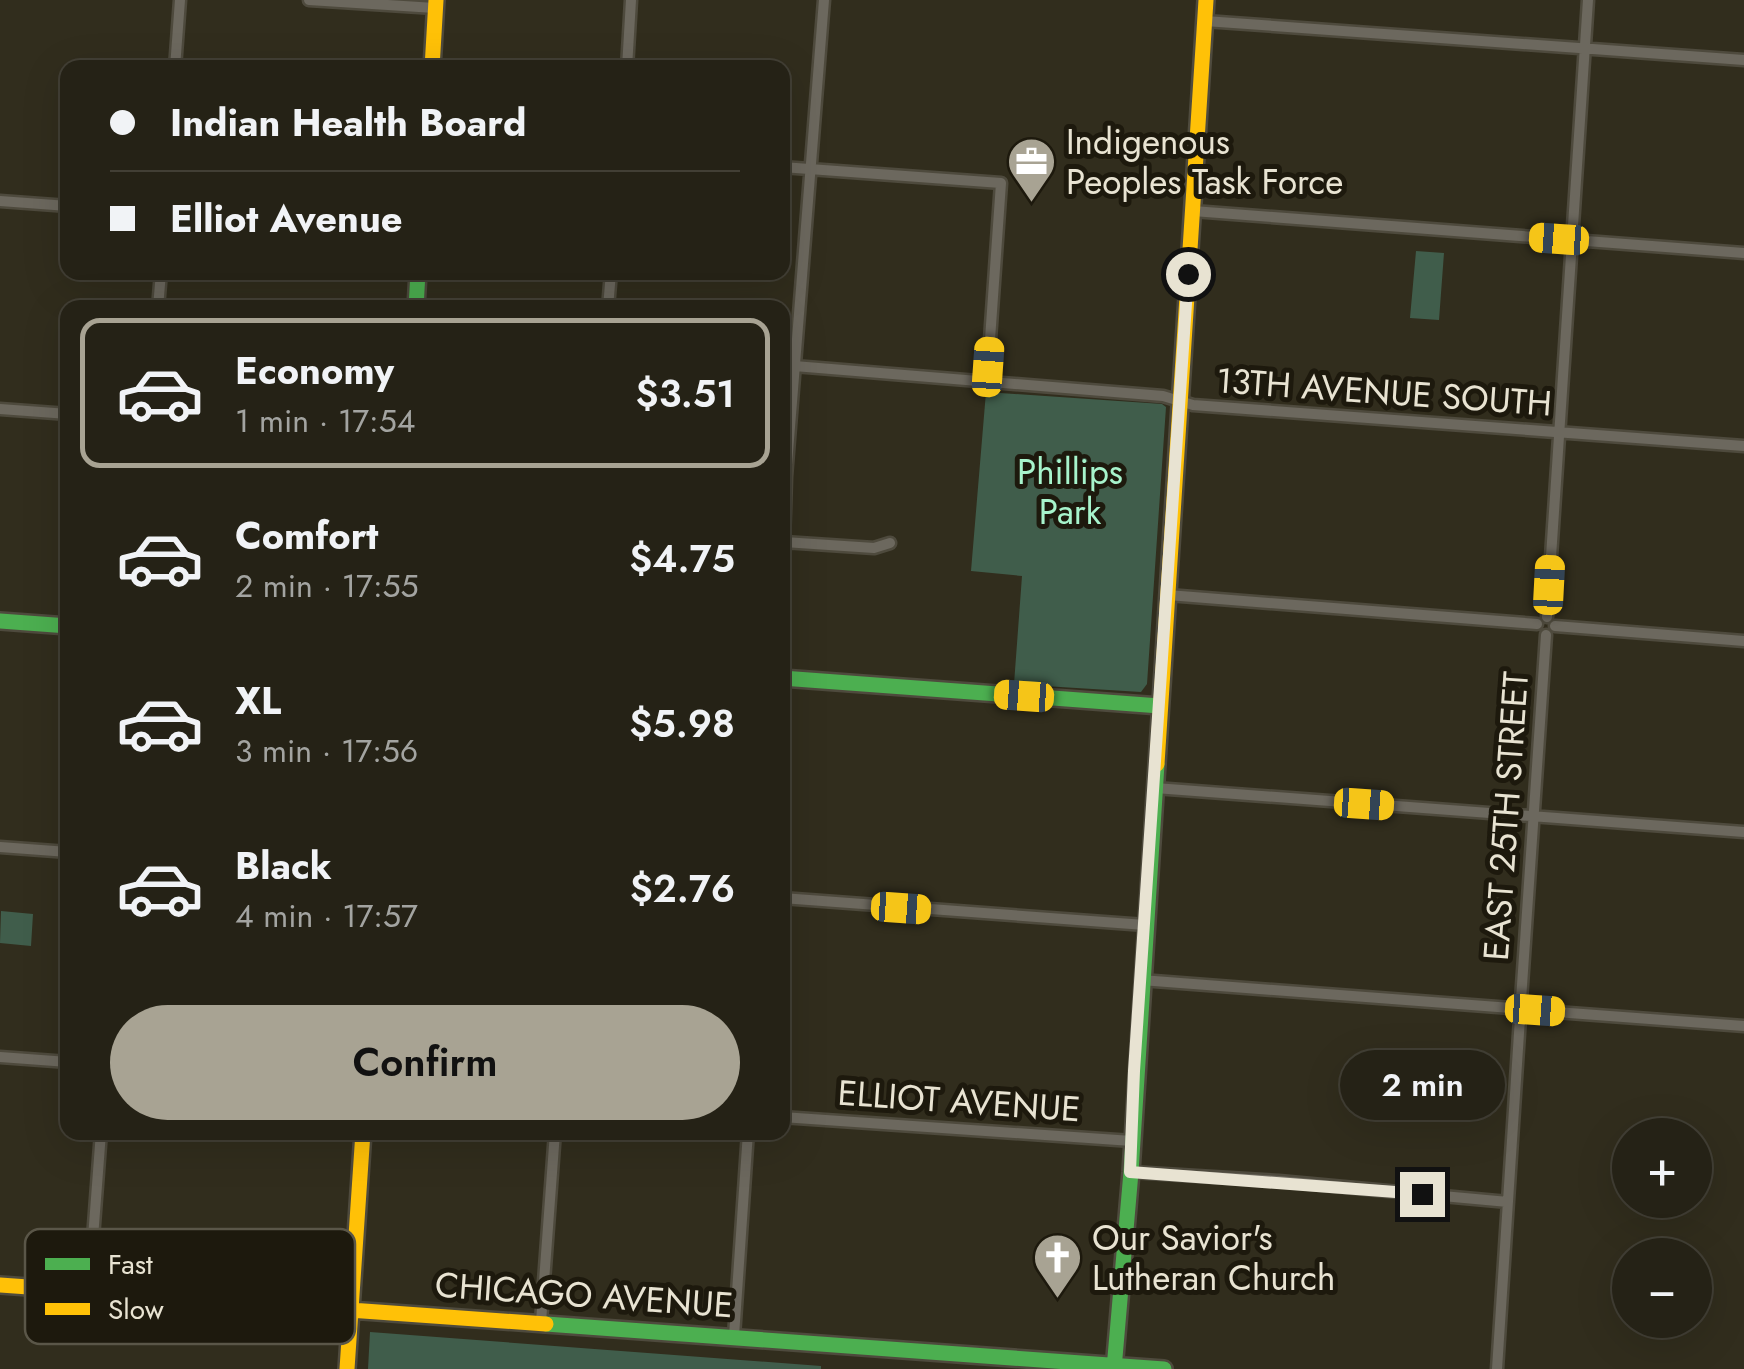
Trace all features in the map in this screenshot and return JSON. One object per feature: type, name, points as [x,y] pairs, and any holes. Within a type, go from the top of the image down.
[{"type":"street","points":[[176,60],[180,0]]},
{"type":"street","points":[[309,0],[436,4],[432,60]]},
{"type":"street","points":[[627,60],[632,0]]},
{"type":"street","points":[[790,357],[824,0]]},
{"type":"street","points":[[1114,1367],[1206,0]]},
{"type":"street","name":"EAST 25TH STREET","points":[[1497,1369],[1588,0]]},
{"type":"street","points":[[1205,21],[1744,60]]},
{"type":"street","points":[[790,168],[1001,183],[988,382]]},
{"type":"street","points":[[0,201],[60,205]]},
{"type":"street","points":[[1193,212],[1744,254]]},
{"type":"street","name":"13TH AVENUE SOUTH","points":[[790,366],[1163,396],[1193,405],[1744,446]]},
{"type":"street","points":[[0,409],[60,413]]},
{"type":"street","points":[[790,542],[874,548],[890,543]]},
{"type":"street","points":[[1168,595],[1744,640]]},
{"type":"street","points":[[0,622],[60,626]]},
{"type":"street","points":[[790,679],[1160,706]]},
{"type":"street","points":[[1155,788],[1744,832]]},
{"type":"street","points":[[0,847],[60,851]]},
{"type":"street","points":[[790,899],[1145,926]]},
{"type":"street","points":[[1141,980],[1511,1008],[1514,1016],[1523,1010],[1744,1026]]},
{"type":"street","points":[[0,1057],[60,1061]]},
{"type":"street","name":"ELLIOT AVENUE","points":[[790,1118],[1132,1141]]},
{"type":"street","points":[[94,1229],[99,1140]]},
{"type":"street","points":[[355,1249],[362,1140]]},
{"type":"street","points":[[540,1322],[554,1140]]},
{"type":"street","points":[[734,1336],[747,1140]]},
{"type":"street","points":[[1130,1172],[1508,1202]]},
{"type":"street","name":"CHICAGO AVENUE","points":[[0,1285],[25,1287]]},
{"type":"street","name":"CHICAGO AVENUE","points":[[355,1308],[1164,1369]]},
{"type":"street","points":[[348,1369],[349,1344]]},
{"type":"green space","points":[[1416,251],[1444,253],[1439,320],[1410,318]]},
{"type":"green space","name":"Phillips Park","points":[[986,392],[1166,407],[1147,684],[1141,692],[1014,684],[1022,576],[971,571]]},
{"type":"green space","points":[[1,911],[33,914],[31,946],[0,943]]},
{"type":"green space","points":[[370,1332],[821,1366],[821,1369],[368,1369]]},
{"type":"traffic: fast","points":[[416,300],[418,280]]},
{"type":"traffic: fast","points":[[0,621],[60,625]]},
{"type":"traffic: fast","points":[[790,679],[1160,706]]},
{"type":"traffic: fast","points":[[1114,1369],[1157,764]]},
{"type":"traffic: fast","points":[[546,1324],[1164,1369]]},
{"type":"traffic: slow","points":[[432,60],[436,0]]},
{"type":"traffic: slow","points":[[1157,764],[1206,0]]},
{"type":"traffic: slow","points":[[355,1250],[362,1140]]},
{"type":"traffic: slow","points":[[0,1285],[25,1287]]},
{"type":"traffic: slow","points":[[355,1310],[546,1324]]},
{"type":"traffic: slow","points":[[347,1369],[349,1344]]},
{"type":"place","name":"Indigenous Peoples Task Force","points":[[1031,204]]},
{"type":"place","name":"Our Savior's Lutheran Church","points":[[1057,1300]]},
{"type":"route","points":[[1188,274],[1130,1172],[1422,1194]]}]
